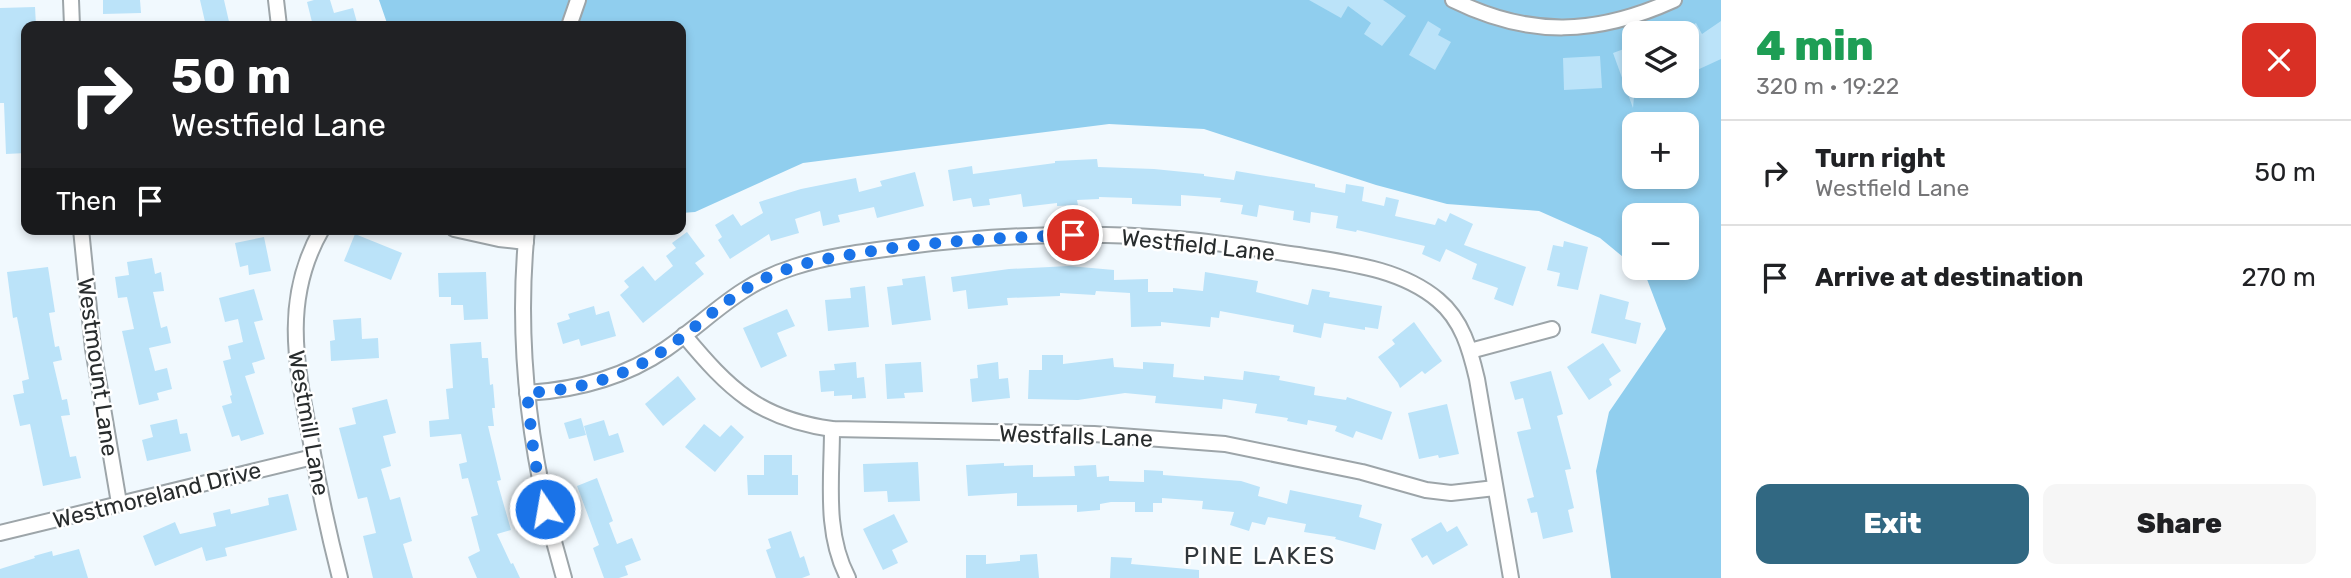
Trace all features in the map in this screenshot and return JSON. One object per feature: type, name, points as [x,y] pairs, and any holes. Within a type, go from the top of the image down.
[{"type":"street","points":[[72,0],[72,21]]},
{"type":"street","points":[[276,0],[278,21]]},
{"type":"street","points":[[571,21],[578,0]]},
{"type":"street","points":[[1453,0],[1507,21],[1541,26],[1575,26],[1620,20],[1674,0]]},
{"type":"street","name":"Westmount Lane","points":[[82,235],[93,349],[119,503]]},
{"type":"street","name":"Westmill Lane","points":[[319,235],[304,266],[296,314],[295,351],[313,457],[340,578]]},
{"type":"street","points":[[481,235],[499,239],[527,236],[523,325],[527,393],[534,456],[564,578]]},
{"type":"street","name":"Westfield Lane","points":[[527,393],[567,389],[603,380],[648,360],[739,291],[774,274],[813,261],[944,242],[1073,235],[1220,243],[1345,263],[1388,273],[1414,284],[1438,300],[1454,318],[1471,351],[1511,578]]},
{"type":"street","points":[[1471,351],[1552,329]]},
{"type":"street","name":"Westfalls Lane","points":[[684,335],[727,384],[761,408],[796,422],[832,429],[1094,434],[1225,444],[1362,472],[1426,490],[1451,493],[1496,488]]},
{"type":"street","points":[[832,429],[832,527],[841,564],[848,578]]},
{"type":"street","name":"Westmoreland Drive","points":[[0,533],[313,457]]},
{"type":"shaded area","points":[[379,0],[1721,0],[1721,578],[1611,578],[1596,471],[1609,412],[1666,329],[1647,280],[1699,280],[1699,203],[1622,203],[1622,256],[1600,238],[1539,211],[1447,204],[1376,185],[1204,129],[1109,124],[803,163],[695,212],[686,213],[686,21],[386,21]]},
{"type":"building","points":[[103,0],[140,0],[141,13],[103,14]]},
{"type":"building","points":[[200,0],[224,0],[229,21],[205,21]]},
{"type":"building","points":[[330,0],[334,13],[353,8],[357,21],[312,21],[307,2]]},
{"type":"building","points":[[1309,0],[1383,0],[1406,16],[1382,46],[1364,34],[1371,23],[1348,6],[1341,18]]},
{"type":"building","points":[[35,7],[36,21],[21,21],[21,153],[6,154],[4,103],[0,103],[0,8]]},
{"type":"building","points":[[1428,21],[1441,29],[1438,35],[1451,42],[1435,70],[1409,55]]},
{"type":"building","points":[[1721,21],[1721,59],[1699,69],[1699,28],[1702,34]]},
{"type":"building","points":[[1622,50],[1622,78],[1613,53]]},
{"type":"building","points":[[1600,56],[1602,88],[1564,90],[1563,58]]},
{"type":"building","points":[[1097,159],[1098,167],[1154,169],[1234,180],[1236,171],[1315,184],[1315,187],[1345,193],[1346,184],[1364,187],[1362,201],[1384,206],[1386,197],[1399,200],[1395,216],[1435,225],[1438,218],[1446,222],[1450,213],[1473,224],[1464,245],[1526,267],[1513,306],[1494,299],[1498,288],[1472,279],[1477,264],[1446,249],[1440,262],[1422,254],[1425,246],[1357,230],[1336,228],[1338,216],[1311,212],[1310,223],[1293,220],[1294,211],[1259,205],[1257,217],[1241,214],[1243,205],[1220,202],[1221,198],[1181,195],[1181,206],[1132,204],[1132,198],[1099,197],[1077,200],[1078,205],[1057,206],[1057,203],[1023,207],[1021,194],[989,199],[990,205],[973,207],[971,198],[953,201],[948,170],[972,166],[973,174],[1055,161]]},
{"type":"building","points":[[915,172],[924,206],[877,218],[874,207],[838,215],[840,222],[823,226],[820,211],[795,219],[799,233],[771,241],[769,234],[730,259],[718,240],[722,237],[715,225],[733,214],[741,226],[763,213],[759,202],[801,189],[856,178],[859,192],[882,186],[880,181]]},
{"type":"building","points":[[686,233],[705,256],[695,263],[704,274],[643,323],[620,295],[629,287],[624,281],[643,266],[655,281],[673,266],[666,256],[676,248],[672,243]]},
{"type":"building","points":[[355,235],[402,253],[391,280],[344,261]]},
{"type":"building","points":[[264,237],[271,271],[249,275],[248,265],[240,267],[235,243]]},
{"type":"building","points":[[1564,241],[1588,247],[1578,290],[1557,286],[1560,273],[1547,270],[1553,245],[1563,247]]},
{"type":"building","points":[[152,258],[155,274],[161,272],[164,291],[153,292],[161,328],[167,326],[171,343],[149,348],[155,371],[167,368],[172,389],[157,393],[159,400],[139,405],[122,331],[134,329],[127,297],[118,298],[115,277],[129,275],[127,262]]},
{"type":"building","points":[[1069,266],[1114,270],[1114,280],[1148,279],[1148,292],[1173,292],[1173,288],[1203,291],[1205,272],[1258,281],[1256,292],[1308,305],[1312,289],[1330,292],[1329,297],[1382,306],[1378,329],[1365,327],[1365,330],[1324,323],[1321,338],[1293,332],[1294,325],[1220,311],[1219,318],[1211,317],[1210,327],[1161,322],[1161,326],[1131,327],[1130,293],[1096,291],[1095,295],[1060,293],[1060,296],[1007,298],[1008,305],[968,309],[966,290],[953,292],[951,277],[1009,269]]},
{"type":"building","points":[[48,267],[55,312],[49,313],[55,347],[59,346],[62,360],[53,362],[62,400],[67,399],[70,415],[61,416],[70,457],[76,456],[81,478],[43,486],[30,424],[20,426],[13,395],[24,393],[22,381],[29,379],[17,317],[13,318],[7,272]]},
{"type":"building","points":[[486,272],[488,319],[464,320],[463,305],[451,305],[451,297],[439,297],[438,273]]},
{"type":"building","points":[[925,276],[931,320],[892,325],[887,287],[903,285],[902,279]]},
{"type":"building","points":[[865,286],[869,327],[828,331],[825,300],[851,298],[850,288]]},
{"type":"building","points":[[254,289],[263,320],[254,322],[265,359],[252,363],[255,373],[245,376],[264,434],[241,441],[239,435],[232,437],[222,406],[232,403],[223,361],[231,359],[228,346],[243,342],[238,319],[225,322],[219,298]]},
{"type":"building","points":[[1600,294],[1629,302],[1625,319],[1641,323],[1636,344],[1591,333]]},
{"type":"building","points":[[594,306],[596,315],[609,311],[616,336],[581,346],[579,339],[563,344],[557,323],[570,319],[568,314]]},
{"type":"building","points":[[787,309],[795,326],[777,333],[787,356],[761,368],[743,328]]},
{"type":"building","points":[[361,318],[362,339],[378,338],[379,358],[331,361],[330,341],[335,340],[333,320]]},
{"type":"building","points":[[1414,322],[1442,361],[1425,374],[1422,371],[1400,388],[1378,357],[1395,344],[1392,340]]},
{"type":"building","points":[[481,342],[482,358],[488,358],[495,408],[492,408],[494,426],[488,426],[501,480],[497,481],[511,530],[497,534],[520,578],[477,578],[468,557],[480,551],[471,517],[478,515],[468,478],[462,479],[459,464],[467,462],[461,434],[430,437],[429,421],[449,419],[446,389],[453,388],[450,344]]},
{"type":"building","points":[[1603,343],[1621,371],[1609,379],[1612,385],[1589,400],[1567,367]]},
{"type":"building","points":[[1042,355],[1063,355],[1063,364],[1113,358],[1114,367],[1143,369],[1143,362],[1174,364],[1173,377],[1204,380],[1204,376],[1243,380],[1244,371],[1280,376],[1279,380],[1315,387],[1314,395],[1346,400],[1347,397],[1392,412],[1382,440],[1356,431],[1353,438],[1335,431],[1337,426],[1308,420],[1307,425],[1287,421],[1288,418],[1255,413],[1257,404],[1223,399],[1222,409],[1155,403],[1156,396],[1125,393],[1078,400],[1028,399],[1029,370],[1042,370]]},
{"type":"building","points":[[856,362],[857,378],[864,377],[866,398],[852,399],[852,395],[834,396],[834,391],[821,392],[819,371],[835,370],[834,364]]},
{"type":"building","points":[[921,362],[923,392],[904,393],[905,398],[887,399],[885,364]]},
{"type":"building","points":[[998,362],[999,379],[1008,378],[1010,398],[972,402],[970,379],[978,378],[977,365]]},
{"type":"building","points":[[1551,371],[1563,414],[1557,416],[1571,469],[1565,470],[1574,508],[1568,510],[1573,532],[1543,539],[1537,512],[1531,513],[1527,499],[1534,497],[1517,432],[1531,429],[1523,398],[1515,400],[1510,382]]},
{"type":"building","points":[[678,376],[696,399],[663,426],[645,404]]},
{"type":"building","points":[[387,399],[396,433],[383,436],[391,466],[381,469],[390,500],[400,497],[412,541],[403,544],[413,578],[373,578],[363,536],[376,533],[367,497],[358,499],[339,428],[356,424],[352,408]]},
{"type":"building","points":[[1447,404],[1459,454],[1419,459],[1408,413]]},
{"type":"building","points":[[581,418],[586,435],[569,439],[564,423]]},
{"type":"building","points":[[177,419],[180,434],[187,433],[191,451],[147,461],[142,440],[153,437],[150,425]]},
{"type":"building","points":[[604,420],[609,436],[618,433],[624,452],[594,461],[584,426]]},
{"type":"building","points":[[704,424],[720,437],[731,425],[744,437],[715,472],[685,447]]},
{"type":"building","points":[[764,455],[792,455],[792,475],[798,475],[798,495],[748,495],[747,475],[764,475]]},
{"type":"building","points":[[918,462],[920,501],[888,502],[887,491],[864,492],[863,464]]},
{"type":"building","points":[[1004,463],[1004,466],[1033,465],[1033,477],[1075,476],[1074,466],[1096,465],[1097,477],[1109,476],[1109,481],[1144,482],[1144,470],[1163,471],[1163,475],[1241,481],[1260,487],[1258,496],[1287,504],[1290,490],[1362,505],[1359,517],[1382,524],[1375,550],[1335,539],[1336,537],[1304,532],[1306,524],[1268,517],[1265,525],[1252,522],[1249,531],[1230,525],[1234,512],[1202,509],[1203,501],[1162,498],[1162,503],[1153,503],[1153,512],[1135,512],[1135,502],[1111,502],[1100,504],[1100,510],[1077,512],[1077,505],[1017,506],[1017,493],[968,496],[966,465]]},
{"type":"building","points":[[597,478],[613,521],[609,523],[617,544],[632,538],[641,560],[625,566],[628,575],[619,578],[604,578],[593,548],[599,545],[577,486]]},
{"type":"building","points":[[288,494],[297,530],[225,548],[227,556],[206,561],[202,547],[155,566],[143,536],[175,522],[180,534],[216,526],[213,513],[230,509],[231,514],[269,505],[268,498]]},
{"type":"building","points":[[894,514],[908,542],[892,550],[898,563],[883,570],[863,529]]},
{"type":"building","points":[[1441,522],[1447,532],[1457,526],[1468,545],[1433,565],[1427,555],[1422,558],[1411,539]]},
{"type":"building","points":[[791,531],[800,558],[804,556],[810,575],[802,578],[776,578],[766,550],[771,548],[768,539]]},
{"type":"building","points":[[79,549],[88,578],[0,578],[0,569],[35,558],[34,556],[52,551],[53,556]]},
{"type":"building","points":[[1037,554],[1039,578],[966,578],[966,555],[986,555],[986,564],[1020,561],[1020,555]]},
{"type":"building","points":[[1111,557],[1132,558],[1131,564],[1199,570],[1199,578],[1110,578]]},
{"type":"district","name":"PINE LAKES","points":[[1260,556]]},
{"type":"route","points":[[545,509],[534,456],[527,393],[590,384],[631,369],[666,349],[739,291],[774,274],[813,261],[944,242],[1073,235]]}]
